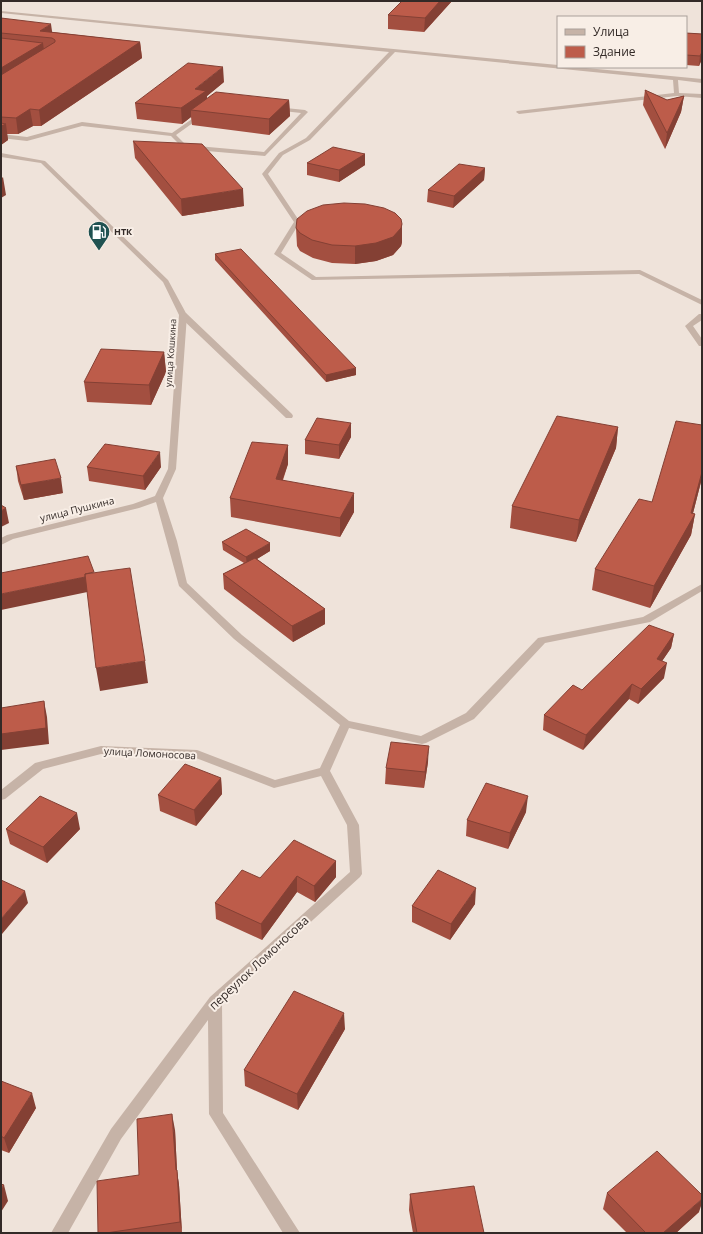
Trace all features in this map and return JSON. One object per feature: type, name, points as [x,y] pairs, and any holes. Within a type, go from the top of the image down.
[{"type":"street","points":[[1,12],[557,67]]},
{"type":"street","points":[[394,50],[308,139],[281,154],[265,174],[297,222],[277,254],[314,279],[640,272],[702,303]]},
{"type":"street","points":[[571,68],[702,81]]},
{"type":"street","points":[[674,78],[676,94]]},
{"type":"street","points":[[519,112],[676,94],[702,96]]},
{"type":"street","points":[[173,136],[211,108]]},
{"type":"street","points":[[1,136],[27,139],[82,124],[173,136],[184,147],[265,154],[305,112],[268,109]]},
{"type":"street","name":"улица Кошкина","points":[[1,155],[43,162],[166,281],[183,315],[172,469],[159,498]]},
{"type":"street","points":[[183,315],[289,416]]},
{"type":"street","points":[[702,316],[689,326],[702,344]]},
{"type":"street","points":[[159,498],[172,541],[182,584],[238,637],[346,724],[422,740],[470,716],[542,640],[646,620],[702,587]]},
{"type":"street","name":"улица Пушкина","points":[[1,542],[10,537],[136,506],[159,498]]},
{"type":"street","points":[[324,771],[346,724]]},
{"type":"street","name":"улица Ломоносова","points":[[1,796],[39,766],[101,750],[196,754],[274,784],[324,771]]},
{"type":"street","name":"переулок Ломоносова","points":[[59,1233],[116,1134],[215,1001],[356,874],[353,825],[324,771]]},
{"type":"street","points":[[215,1001],[216,1114],[292,1233]]},
{"type":"building","points":[[402,1],[440,1],[425,18],[388,15]]},
{"type":"building","points":[[1,18],[51,24],[40,31],[140,42],[39,110],[30,109],[16,118],[1,117],[1,75],[55,42],[55,40],[52,38],[1,33]]},
{"type":"building","points":[[687,33],[702,34],[702,52],[700,56],[687,55]]},
{"type":"building","points":[[1,38],[43,43],[1,68]]},
{"type":"building","points":[[188,63],[223,67],[195,89],[206,91],[181,108],[135,103]]},
{"type":"building","points":[[645,90],[667,100],[684,96],[667,133]]},
{"type":"building","points":[[216,92],[289,100],[269,119],[191,110]]},
{"type":"building","points":[[133,141],[202,144],[243,189],[181,199]]},
{"type":"building","points":[[333,147],[365,154],[339,170],[307,163]]},
{"type":"building","points":[[459,164],[485,168],[454,196],[428,190]]},
{"type":"building","points":[[344,203],[365,204],[384,208],[395,213],[401,219],[401,228],[393,237],[376,243],[355,246],[332,245],[312,240],[300,233],[296,228],[297,219],[307,211],[323,205]]},
{"type":"building","points":[[241,249],[356,368],[326,375],[215,254]]},
{"type":"building","points":[[101,349],[164,352],[149,385],[84,382]]},
{"type":"building","points":[[557,416],[618,427],[579,520],[512,506]]},
{"type":"building","points":[[317,418],[351,423],[339,445],[305,440]]},
{"type":"building","points":[[676,421],[702,425],[702,472],[691,513],[695,514],[654,586],[595,569],[639,499],[652,502]]},
{"type":"building","points":[[252,442],[288,445],[276,479],[354,493],[340,518],[230,498]]},
{"type":"building","points":[[105,444],[160,452],[143,476],[87,467]]},
{"type":"building","points":[[55,459],[61,478],[21,485],[16,466]]},
{"type":"building","points":[[1,505],[6,508],[1,511]]},
{"type":"building","points":[[246,529],[270,543],[246,557],[222,542]]},
{"type":"building","points":[[88,556],[94,572],[85,574],[85,577],[1,594],[1,573]]},
{"type":"building","points":[[255,558],[325,609],[292,626],[223,574]]},
{"type":"building","points":[[130,568],[145,661],[96,668],[85,574]]},
{"type":"building","points":[[649,625],[674,634],[657,659],[667,663],[641,689],[632,684],[586,735],[544,715],[573,685],[582,690]]},
{"type":"building","points":[[44,701],[46,728],[1,734],[1,708]]},
{"type":"building","points":[[391,742],[429,746],[425,772],[386,768]]},
{"type":"building","points":[[185,764],[221,778],[194,810],[158,795]]},
{"type":"building","points":[[486,783],[528,796],[510,833],[467,820]]},
{"type":"building","points":[[40,796],[77,813],[43,847],[6,829]]},
{"type":"building","points":[[294,840],[336,861],[314,886],[297,876],[261,924],[215,903],[242,870],[260,878]]},
{"type":"building","points":[[438,870],[476,888],[451,924],[412,906]]},
{"type":"building","points":[[1,880],[25,891],[1,919]]},
{"type":"building","points":[[294,991],[344,1013],[297,1094],[244,1070]]},
{"type":"building","points":[[1,1081],[32,1093],[4,1138],[1,1136]]},
{"type":"building","points":[[172,1114],[180,1222],[98,1233],[97,1181],[139,1175],[137,1119]]},
{"type":"building","points":[[657,1151],[702,1195],[702,1199],[663,1233],[646,1233],[607,1193]]},
{"type":"building","points":[[474,1186],[484,1233],[417,1233],[410,1194]]},
{"type":"place","name":"НТК","points":[[99,252]]}]
